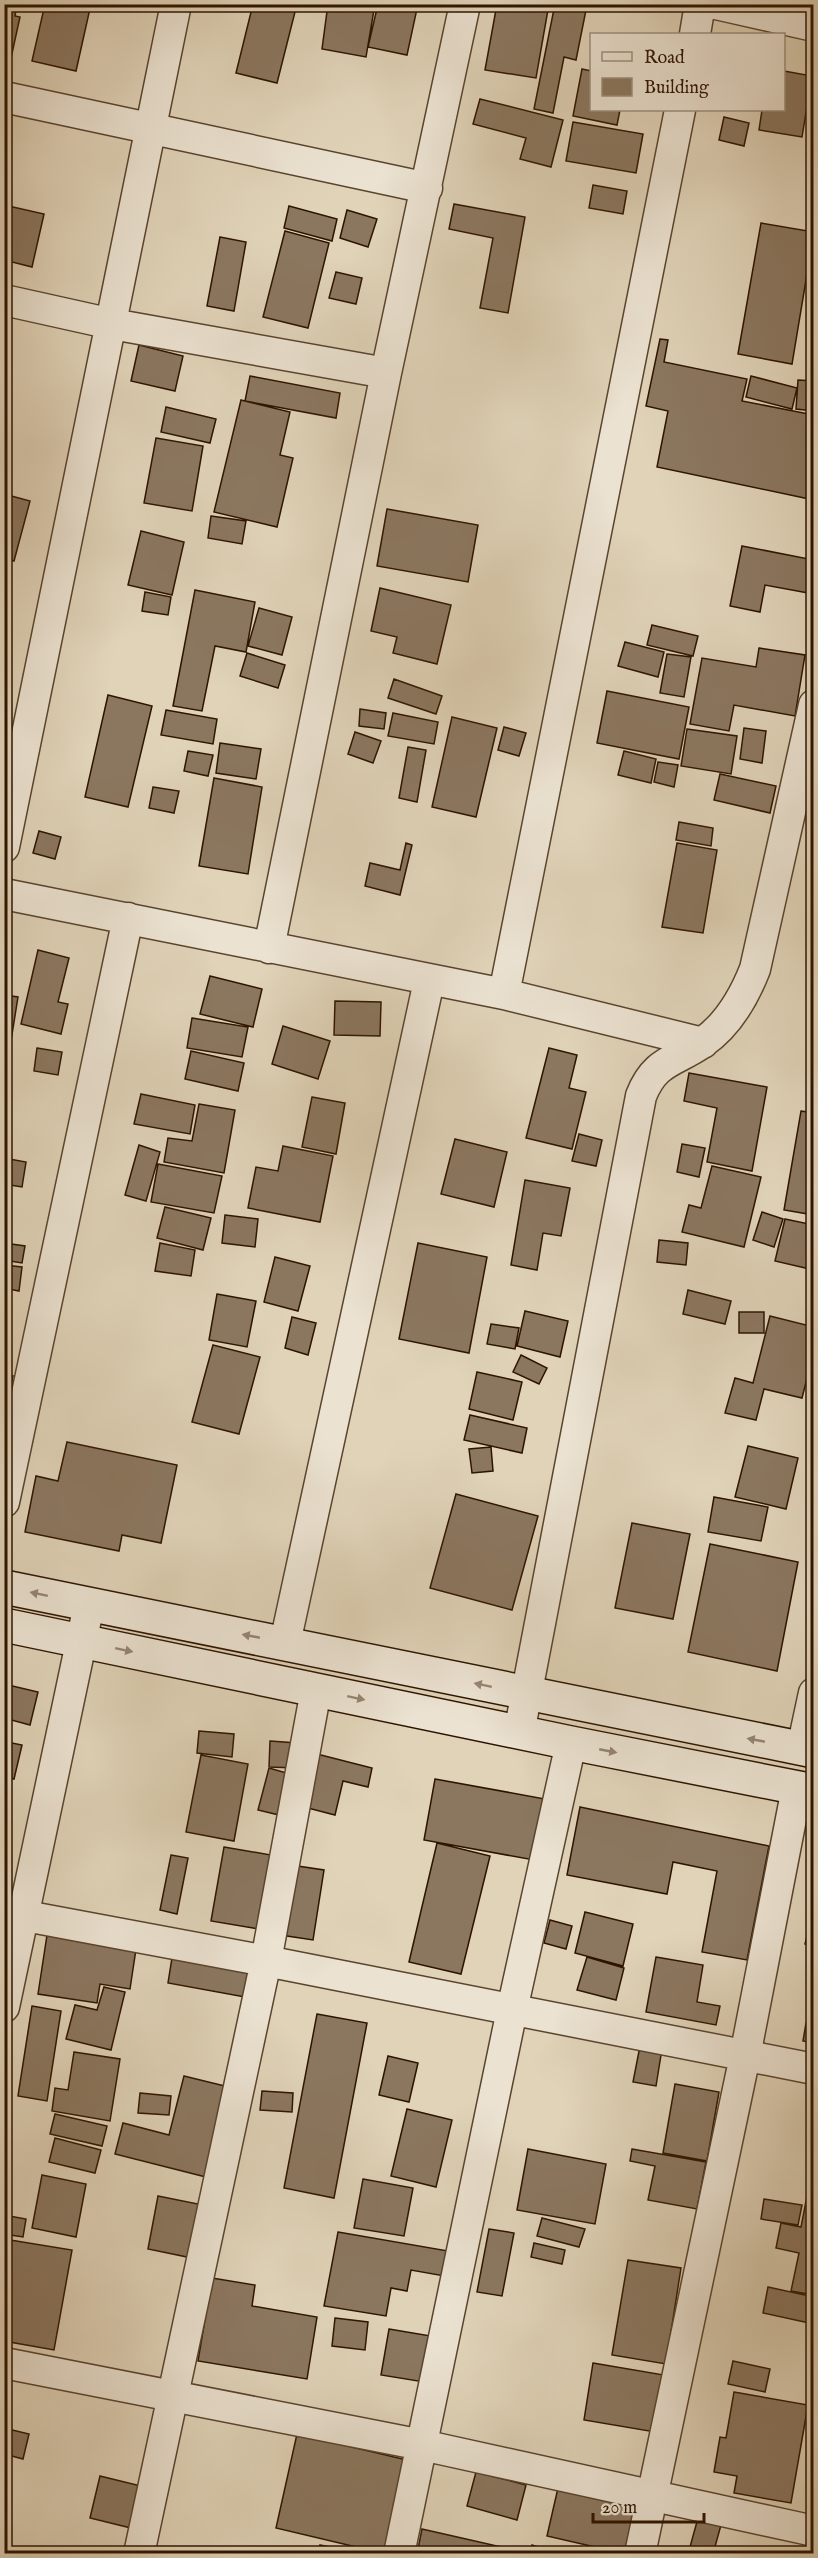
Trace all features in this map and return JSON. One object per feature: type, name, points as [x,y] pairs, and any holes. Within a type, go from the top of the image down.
[{"type":"main road","points":[[4,1587],[808,1750]]},
{"type":"main road","points":[[4,1625],[805,1790]]},
{"type":"street","points":[[4,847],[176,4]]},
{"type":"street","points":[[269,948],[386,373],[465,4]]},
{"type":"street","points":[[694,33],[700,4]]},
{"type":"street","points":[[716,4],[813,26]]},
{"type":"street","points":[[4,97],[427,188]]},
{"type":"street","points":[[504,994],[680,111]]},
{"type":"street","points":[[4,300],[112,324],[386,373]]},
{"type":"street","points":[[519,1732],[641,1096],[651,1075],[674,1057],[703,1043],[743,998],[755,969],[813,705]]},
{"type":"street","points":[[4,894],[429,981],[504,994],[703,1043]]},
{"type":"street","points":[[4,1502],[128,918]]},
{"type":"street","points":[[285,1643],[429,981]]},
{"type":"street","points":[[4,2007],[14,1914],[89,1605]]},
{"type":"street","points":[[139,2553],[266,1961],[316,1690]]},
{"type":"street","points":[[808,1750],[813,1693]]},
{"type":"street","points":[[399,2553],[512,2010],[571,1743]]},
{"type":"street","points":[[640,2553],[745,2056],[805,1790]]},
{"type":"street","points":[[14,1914],[266,1961],[813,2070]]},
{"type":"street","points":[[4,2363],[422,2445],[813,2531]]},
{"type":"building","points":[[4,4],[17,4],[15,16],[20,17],[11,58],[4,57]]},
{"type":"building","points":[[45,4],[91,4],[76,71],[32,61]]},
{"type":"building","points":[[253,4],[297,4],[277,83],[236,73]]},
{"type":"building","points":[[328,4],[375,4],[366,57],[322,49]]},
{"type":"building","points":[[378,4],[418,4],[407,55],[368,47]]},
{"type":"building","points":[[497,4],[549,4],[536,78],[485,70]]},
{"type":"building","points":[[555,4],[586,10],[576,60],[564,57],[553,113],[534,109]]},
{"type":"building","points":[[582,69],[590,71],[590,111],[620,111],[617,125],[573,116]]},
{"type":"building","points":[[785,71],[812,76],[802,137],[759,130],[762,111],[785,111]]},
{"type":"building","points":[[480,99],[563,120],[551,167],[520,159],[526,138],[473,124]]},
{"type":"building","points":[[724,117],[749,123],[744,146],[719,140]]},
{"type":"building","points":[[573,122],[643,134],[636,173],[566,161]]},
{"type":"building","points":[[593,185],[627,191],[623,214],[589,208]]},
{"type":"building","points":[[454,204],[525,217],[508,313],[480,308],[493,238],[449,229]]},
{"type":"building","points":[[4,205],[44,214],[32,267],[4,260]]},
{"type":"building","points":[[289,206],[337,219],[332,241],[284,228]]},
{"type":"building","points":[[347,210],[377,219],[368,247],[340,238]]},
{"type":"building","points":[[761,223],[814,232],[792,364],[738,354]]},
{"type":"building","points":[[285,231],[329,243],[308,328],[263,317]]},
{"type":"building","points":[[220,237],[246,242],[234,311],[207,306]]},
{"type":"building","points":[[336,272],[362,278],[356,304],[329,298]]},
{"type":"building","points":[[660,339],[668,340],[664,362],[747,379],[742,401],[814,415],[814,500],[657,467],[668,411],[646,406]]},
{"type":"building","points":[[139,345],[183,356],[175,391],[131,381]]},
{"type":"building","points":[[250,376],[340,393],[336,418],[245,401]]},
{"type":"building","points":[[751,376],[797,388],[792,409],[746,397]]},
{"type":"building","points":[[798,380],[814,381],[814,411],[796,409]]},
{"type":"building","points":[[241,400],[290,412],[280,455],[293,458],[277,527],[214,512]]},
{"type":"building","points":[[166,407],[216,419],[210,443],[161,432]]},
{"type":"building","points":[[156,438],[203,446],[192,511],[144,503]]},
{"type":"building","points":[[4,494],[30,501],[14,561],[4,558]]},
{"type":"building","points":[[387,509],[478,525],[468,582],[377,566]]},
{"type":"building","points":[[211,516],[246,521],[242,544],[208,538]]},
{"type":"building","points":[[141,531],[184,542],[172,595],[128,585]]},
{"type":"building","points":[[742,546],[814,560],[814,594],[765,585],[760,612],[730,606]]},
{"type":"building","points":[[380,588],[451,605],[437,664],[393,653],[397,637],[371,631]]},
{"type":"building","points":[[195,590],[255,602],[246,652],[215,646],[202,711],[173,706]]},
{"type":"building","points":[[145,592],[171,597],[168,615],[142,611]]},
{"type":"building","points":[[259,608],[292,617],[282,655],[248,646]]},
{"type":"building","points":[[652,625],[698,636],[693,656],[647,645]]},
{"type":"building","points":[[625,642],[664,652],[658,677],[618,666]]},
{"type":"building","points":[[759,648],[805,655],[795,716],[734,705],[729,731],[690,724],[702,658],[756,667]]},
{"type":"building","points":[[247,653],[285,665],[278,688],[240,676]]},
{"type":"building","points":[[667,654],[691,657],[684,697],[660,693]]},
{"type":"building","points":[[394,679],[442,696],[436,714],[388,698]]},
{"type":"building","points":[[607,691],[689,707],[679,759],[597,743]]},
{"type":"building","points":[[108,695],[152,706],[128,807],[85,797]]},
{"type":"building","points":[[360,709],[386,713],[384,729],[359,726]]},
{"type":"building","points":[[166,710],[217,719],[213,744],[161,735]]},
{"type":"building","points":[[393,713],[438,722],[434,744],[388,736]]},
{"type":"building","points":[[452,717],[497,728],[476,817],[432,807]]},
{"type":"building","points":[[504,727],[526,733],[519,756],[498,750]]},
{"type":"building","points":[[744,728],[766,731],[762,763],[740,759]]},
{"type":"building","points":[[687,729],[737,736],[731,774],[681,766]]},
{"type":"building","points":[[355,732],[381,741],[373,763],[348,754]]},
{"type":"building","points":[[220,743],[261,749],[256,779],[216,773]]},
{"type":"building","points":[[408,747],[426,750],[417,802],[399,798]]},
{"type":"building","points":[[188,751],[213,755],[208,776],[184,771]]},
{"type":"building","points":[[624,751],[656,759],[651,783],[618,775]]},
{"type":"building","points":[[658,762],[678,765],[674,787],[654,782]]},
{"type":"building","points":[[720,774],[776,786],[770,813],[714,800]]},
{"type":"building","points":[[214,778],[262,787],[248,874],[199,866]]},
{"type":"building","points":[[153,787],[179,791],[174,813],[149,808]]},
{"type":"building","points":[[679,822],[713,828],[711,846],[676,840]]},
{"type":"building","points":[[39,831],[61,837],[55,859],[33,853]]},
{"type":"building","points":[[406,843],[412,845],[400,895],[365,886],[370,863],[400,870]]},
{"type":"building","points":[[677,843],[717,850],[703,933],[662,927]]},
{"type":"building","points":[[38,950],[69,958],[58,1002],[68,1004],[61,1034],[21,1024]]},
{"type":"building","points":[[210,976],[262,989],[253,1027],[200,1014]]},
{"type":"building","points":[[4,995],[18,997],[10,1047],[4,1046]]},
{"type":"building","points":[[335,1001],[381,1002],[380,1036],[334,1035]]},
{"type":"building","points":[[192,1018],[248,1027],[242,1057],[187,1048]]},
{"type":"building","points":[[283,1026],[330,1041],[318,1079],[272,1064]]},
{"type":"building","points":[[37,1048],[62,1052],[58,1075],[34,1071]]},
{"type":"building","points":[[549,1048],[577,1055],[569,1088],[586,1092],[572,1149],[526,1138]]},
{"type":"building","points":[[191,1051],[244,1063],[238,1091],[185,1079]]},
{"type":"building","points":[[689,1073],[767,1087],[752,1171],[707,1162],[717,1108],[684,1101]]},
{"type":"building","points":[[141,1094],[195,1105],[190,1134],[134,1124]]},
{"type":"building","points":[[312,1097],[345,1103],[336,1154],[302,1147]]},
{"type":"building","points":[[199,1104],[235,1110],[224,1173],[164,1162],[168,1138],[192,1141]]},
{"type":"building","points":[[801,1111],[814,1113],[814,1215],[784,1210]]},
{"type":"building","points":[[579,1134],[602,1140],[596,1166],[572,1161]]},
{"type":"building","points":[[455,1139],[507,1152],[494,1207],[441,1194]]},
{"type":"building","points":[[682,1144],[705,1148],[699,1177],[677,1172]]},
{"type":"building","points":[[139,1145],[160,1152],[146,1201],[125,1195]]},
{"type":"building","points":[[283,1146],[333,1156],[320,1222],[248,1208],[256,1167],[278,1171]]},
{"type":"building","points":[[4,1158],[26,1162],[22,1187],[4,1184]]},
{"type":"building","points":[[158,1164],[222,1176],[214,1213],[151,1202]]},
{"type":"building","points":[[712,1166],[761,1177],[744,1247],[682,1232],[689,1205],[701,1208]]},
{"type":"building","points":[[525,1180],[570,1188],[561,1236],[543,1233],[537,1270],[511,1265]]},
{"type":"building","points":[[165,1207],[211,1218],[203,1250],[157,1238]]},
{"type":"building","points":[[762,1212],[783,1219],[774,1247],[753,1240]]},
{"type":"building","points":[[225,1215],[258,1219],[255,1247],[222,1243]]},
{"type":"building","points":[[785,1219],[814,1225],[814,1270],[775,1261]]},
{"type":"building","points":[[659,1240],[688,1243],[686,1265],[657,1262]]},
{"type":"building","points":[[4,1243],[25,1246],[22,1263],[4,1260]]},
{"type":"building","points":[[160,1243],[195,1250],[191,1276],[155,1271]]},
{"type":"building","points":[[418,1243],[487,1257],[469,1353],[399,1339]]},
{"type":"building","points":[[275,1257],[310,1266],[298,1311],[264,1302]]},
{"type":"building","points":[[4,1265],[22,1267],[19,1291],[4,1288]]},
{"type":"building","points":[[688,1290],[731,1301],[725,1324],[683,1314]]},
{"type":"building","points":[[217,1294],[256,1301],[247,1347],[209,1340]]},
{"type":"building","points":[[525,1311],[568,1321],[560,1357],[517,1346]]},
{"type":"building","points":[[739,1312],[764,1312],[764,1333],[739,1333]]},
{"type":"building","points":[[770,1316],[814,1327],[814,1351],[802,1398],[764,1389],[756,1420],[725,1413],[735,1378],[753,1383]]},
{"type":"building","points":[[292,1317],[316,1323],[308,1355],[285,1348]]},
{"type":"building","points":[[491,1324],[519,1328],[515,1349],[487,1344]]},
{"type":"building","points":[[213,1345],[260,1357],[239,1434],[192,1422]]},
{"type":"building","points":[[521,1355],[547,1368],[539,1384],[513,1372]]},
{"type":"building","points":[[477,1372],[522,1382],[513,1420],[469,1409]]},
{"type":"building","points":[[4,1375],[13,1376],[8,1401],[4,1400]]},
{"type":"building","points":[[470,1415],[527,1428],[522,1453],[464,1440]]},
{"type":"building","points":[[67,1442],[177,1465],[161,1543],[122,1535],[119,1551],[25,1532],[36,1476],[58,1481]]},
{"type":"building","points":[[748,1446],[798,1458],[786,1509],[735,1497]]},
{"type":"building","points":[[491,1447],[493,1471],[472,1473],[469,1449]]},
{"type":"building","points":[[456,1494],[538,1516],[512,1610],[430,1588]]},
{"type":"building","points":[[714,1497],[768,1507],[761,1541],[708,1532]]},
{"type":"building","points":[[632,1523],[690,1534],[673,1619],[615,1608]]},
{"type":"building","points":[[710,1544],[798,1562],[777,1671],[688,1652]]},
{"type":"building","points":[[4,1684],[38,1692],[30,1725],[4,1718]]},
{"type":"building","points":[[199,1731],[234,1734],[232,1757],[197,1753]]},
{"type":"building","points":[[270,1741],[297,1743],[296,1768],[269,1767]]},
{"type":"building","points":[[7,1742],[22,1745],[14,1779],[4,1777]]},
{"type":"building","points":[[317,1754],[372,1768],[368,1787],[343,1781],[335,1815],[304,1807]]},
{"type":"building","points":[[201,1755],[248,1764],[234,1841],[186,1832]]},
{"type":"building","points":[[269,1768],[290,1774],[279,1815],[258,1810]]},
{"type":"building","points":[[435,1779],[545,1799],[534,1860],[424,1840]]},
{"type":"building","points":[[580,1807],[769,1846],[747,1960],[702,1952],[717,1871],[673,1862],[667,1894],[567,1875]]},
{"type":"building","points":[[437,1843],[490,1856],[461,1974],[409,1962]]},
{"type":"building","points":[[224,1847],[271,1855],[259,1929],[211,1921]]},
{"type":"building","points":[[171,1855],[188,1858],[177,1914],[160,1910]]},
{"type":"building","points":[[284,1864],[324,1870],[313,1940],[274,1934]]},
{"type":"building","points":[[814,1910],[814,1946],[805,1944]]},
{"type":"building","points":[[585,1912],[633,1924],[623,1966],[575,1953]]},
{"type":"building","points":[[550,1920],[572,1926],[566,1949],[544,1943]]},
{"type":"building","points":[[49,1922],[138,1936],[130,1989],[100,1984],[97,2003],[38,1994]]},
{"type":"building","points":[[175,1939],[270,1955],[262,2000],[168,1983]]},
{"type":"building","points":[[587,1957],[624,1968],[616,2000],[577,1990]]},
{"type":"building","points":[[656,1957],[703,1965],[697,2002],[720,2006],[716,2025],[646,2012]]},
{"type":"building","points":[[104,1987],[125,1992],[111,2050],[66,2039],[75,2005],[97,2010]]},
{"type":"building","points":[[32,2006],[61,2011],[47,2101],[18,2096]]},
{"type":"building","points":[[317,2014],[367,2023],[334,2198],[284,2188]]},
{"type":"building","points":[[806,2023],[814,2024],[814,2043],[803,2041]]},
{"type":"building","points":[[640,2046],[662,2049],[656,2086],[633,2082]]},
{"type":"building","points":[[74,2052],[120,2059],[110,2121],[52,2111],[55,2088],[68,2090]]},
{"type":"building","points":[[388,2056],[418,2063],[409,2102],[379,2095]]},
{"type":"building","points":[[184,2076],[229,2087],[206,2177],[115,2154],[123,2123],[169,2135]]},
{"type":"building","points":[[675,2084],[719,2092],[707,2161],[663,2153]]},
{"type":"building","points":[[262,2091],[293,2093],[292,2112],[260,2110]]},
{"type":"building","points":[[140,2093],[171,2096],[169,2115],[138,2113]]},
{"type":"building","points":[[407,2109],[452,2120],[436,2187],[391,2176]]},
{"type":"building","points":[[55,2114],[107,2126],[102,2146],[50,2134]]},
{"type":"building","points":[[55,2138],[101,2150],[95,2173],[49,2162]]},
{"type":"building","points":[[528,2149],[606,2164],[595,2224],[517,2210]]},
{"type":"building","points":[[632,2149],[706,2162],[697,2209],[648,2200],[655,2166],[630,2161]]},
{"type":"building","points":[[42,2175],[86,2184],[76,2237],[32,2228]]},
{"type":"building","points":[[363,2179],[413,2188],[404,2236],[354,2228]]},
{"type":"building","points":[[808,2191],[814,2192],[814,2295],[791,2291],[799,2253],[776,2248],[781,2223],[801,2227]]},
{"type":"building","points":[[158,2196],[203,2205],[192,2258],[148,2249]]},
{"type":"building","points":[[764,2199],[802,2205],[798,2225],[761,2219]]},
{"type":"building","points":[[4,2215],[26,2219],[23,2237],[4,2234]]},
{"type":"building","points":[[542,2218],[585,2229],[579,2247],[537,2236]]},
{"type":"building","points":[[489,2229],[514,2233],[502,2296],[477,2292]]},
{"type":"building","points":[[338,2232],[454,2252],[450,2277],[411,2270],[407,2291],[391,2288],[386,2316],[324,2306]]},
{"type":"building","points":[[4,2239],[72,2250],[54,2350],[4,2341]]},
{"type":"building","points":[[534,2243],[565,2250],[562,2264],[531,2257]]},
{"type":"building","points":[[628,2260],[681,2268],[666,2364],[612,2355]]},
{"type":"building","points":[[212,2278],[255,2285],[252,2306],[317,2317],[307,2379],[198,2361]]},
{"type":"building","points":[[768,2287],[814,2297],[814,2324],[763,2313]]},
{"type":"building","points":[[335,2318],[368,2322],[365,2350],[332,2346]]},
{"type":"building","points":[[389,2329],[431,2336],[424,2382],[381,2375]]},
{"type":"building","points":[[733,2361],[770,2369],[765,2392],[728,2384]]},
{"type":"building","points":[[593,2363],[664,2375],[655,2432],[584,2420]]},
{"type":"building","points":[[734,2392],[808,2405],[791,2503],[734,2493],[737,2476],[714,2472],[720,2437],[726,2438]]},
{"type":"building","points":[[4,2428],[29,2434],[23,2459],[4,2454]]},
{"type":"building","points":[[297,2434],[411,2461],[386,2554],[276,2528]]},
{"type":"building","points":[[476,2472],[526,2485],[517,2520],[467,2506]]},
{"type":"building","points":[[100,2476],[141,2486],[131,2528],[90,2518]]},
{"type":"building","points":[[558,2488],[637,2507],[626,2554],[547,2536]]},
{"type":"building","points":[[698,2518],[721,2525],[713,2554],[690,2547]]},
{"type":"building","points":[[422,2529],[519,2551],[518,2554],[417,2554]]},
{"type":"building","points":[[320,2545],[368,2554],[319,2554]]},
{"type":"building","points":[[532,2545],[553,2552],[553,2554],[530,2554]]}]
